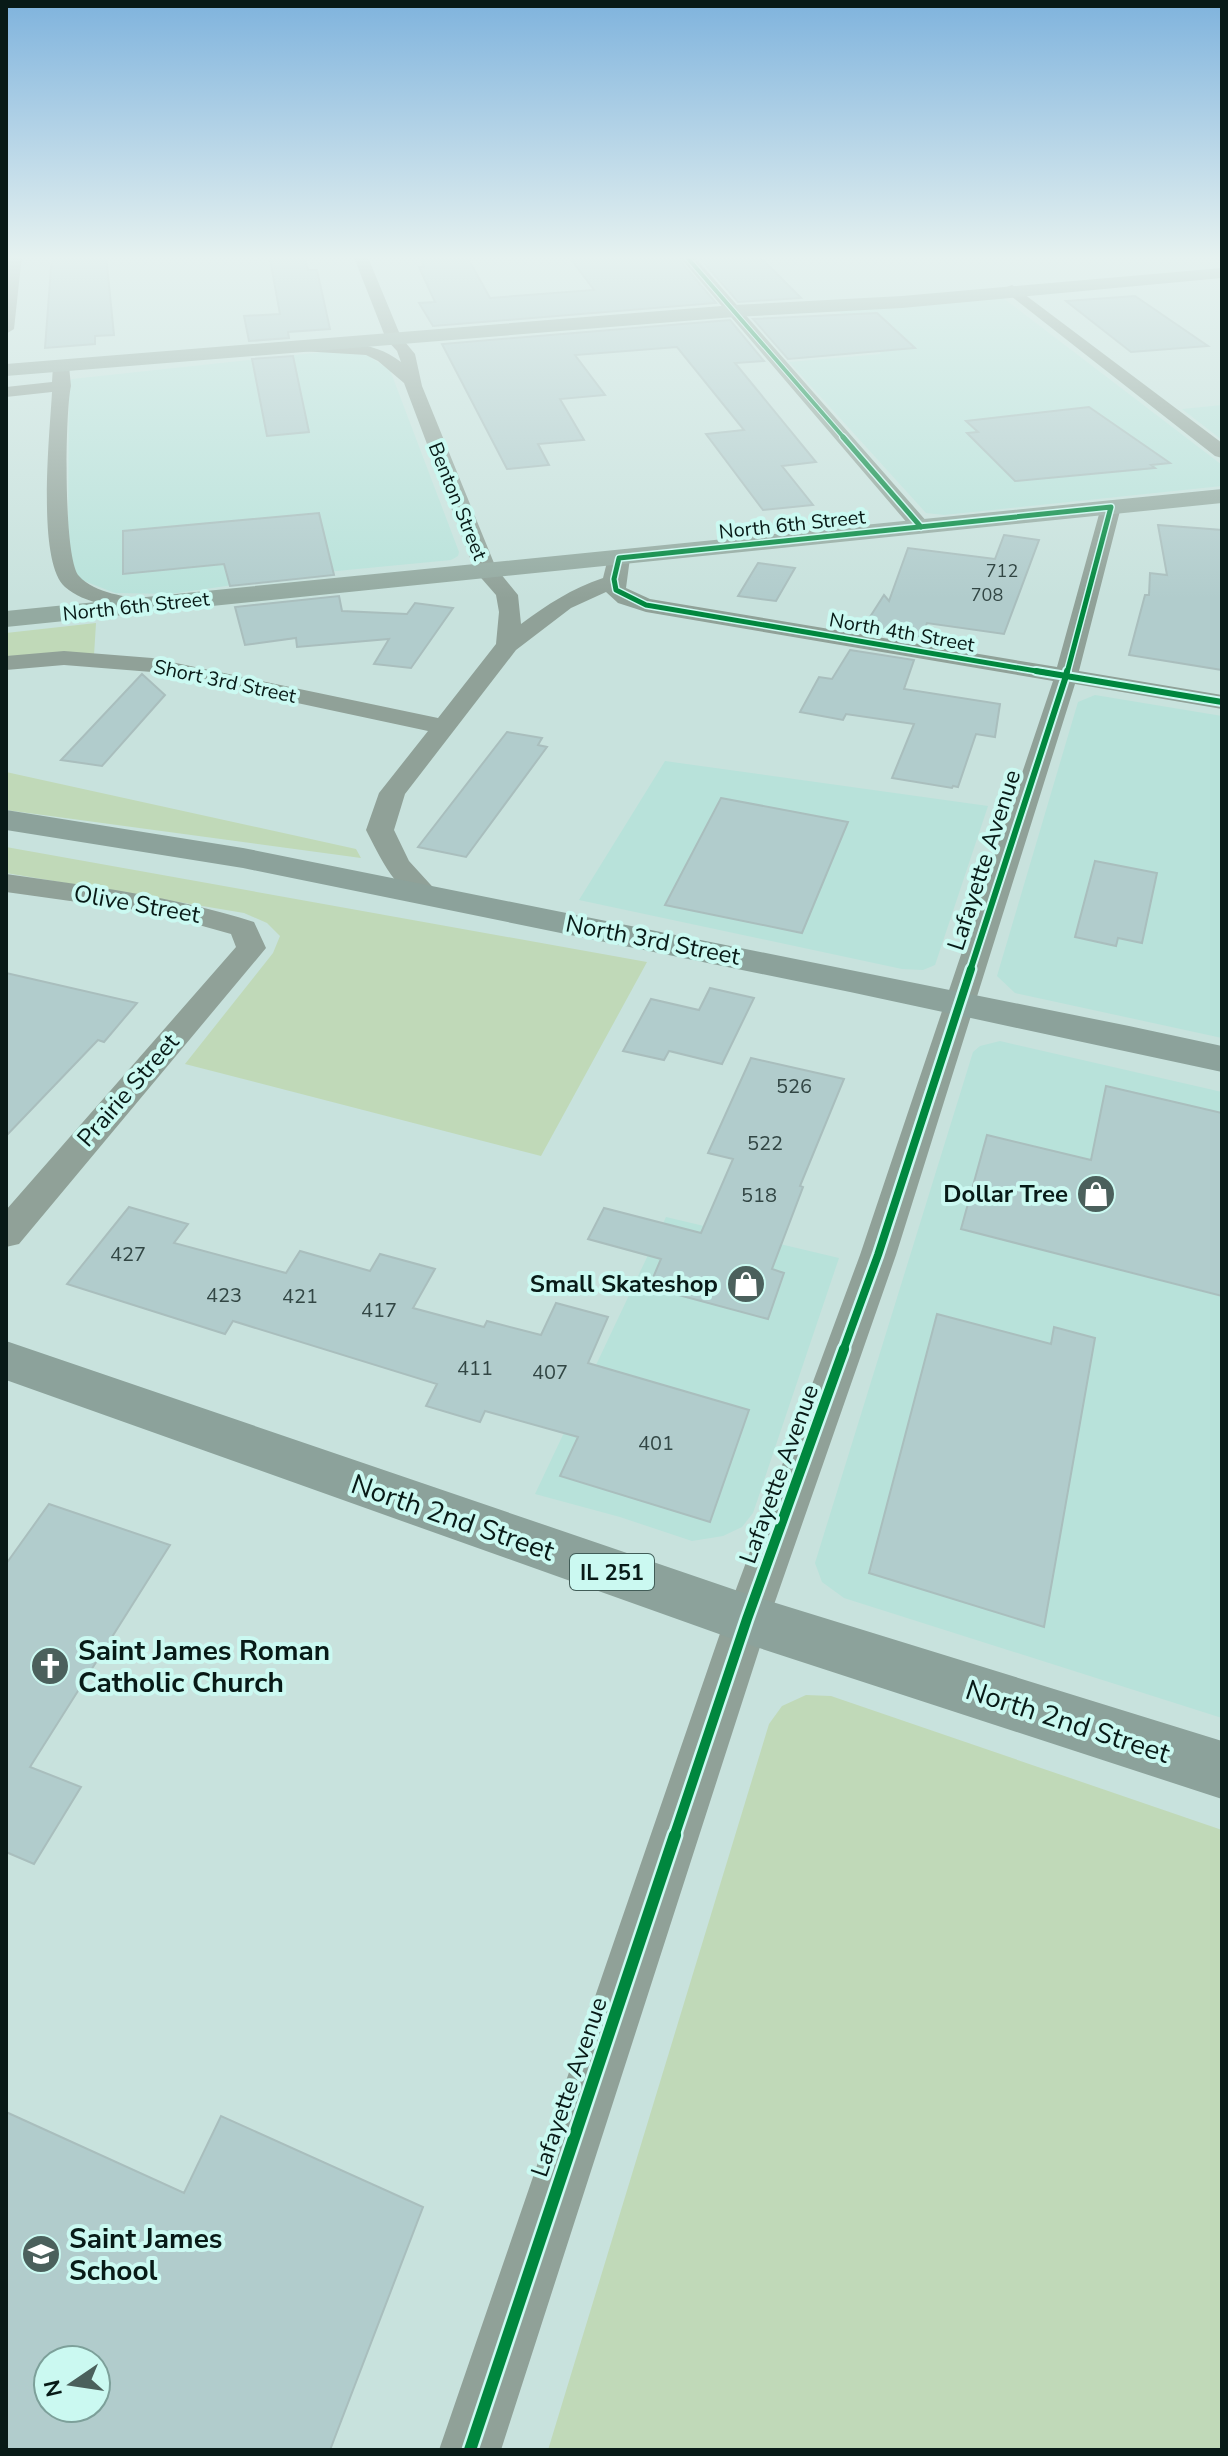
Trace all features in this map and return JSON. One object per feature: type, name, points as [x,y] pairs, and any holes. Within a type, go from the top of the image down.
[{"type":"main road","points":[[6,370],[62,376],[113,370]]},
{"type":"main road","name":"North 6th Street","points":[[6,619],[486,571],[615,570],[921,527],[1222,496]]},
{"type":"main road","name":"North 3rd Street","points":[[6,820],[82,828],[426,895],[961,1001],[1222,1059]]},
{"type":"main road","name":"North 2nd Street","points":[[6,1360],[747,1619],[1222,1770]]},
{"type":"street","name":"Benton Street","points":[[400,370],[413,386]]},
{"type":"street","name":"Benton Street","points":[[411,370],[413,386],[486,571]]},
{"type":"street","points":[[785,370],[921,527]]},
{"type":"street","points":[[1115,370],[1222,452]]},
{"type":"street","points":[[6,392],[62,376],[59,543],[66,575],[80,587],[141,606]]},
{"type":"street","name":"Lafayette Avenue","points":[[470,2450],[747,1619],[878,1255],[1066,676],[1111,507]]},
{"type":"street","points":[[426,895],[397,864],[380,830],[392,793],[441,726],[508,645],[563,603],[615,570]]},
{"type":"street","name":"North 4th Street","points":[[615,570],[614,591],[623,598],[646,605],[1222,702]]},
{"type":"street","points":[[486,571],[503,583],[510,600],[508,645]]},
{"type":"street","name":"Short 3rd Street","points":[[6,663],[64,658],[152,665],[441,726]]},
{"type":"street","name":"Olive Street","points":[[6,883],[147,903],[211,916],[244,928],[251,948]]},
{"type":"street","name":"Prairie Street","points":[[6,1234],[251,948]]},
{"type":"shaded area","points":[[159,370],[389,370],[458,556],[451,560],[316,573],[170,594],[115,593],[79,579],[68,553],[69,382],[72,379]]},
{"type":"shaded area","points":[[796,370],[1097,370],[1222,465],[1222,486],[944,515],[926,513]]},
{"type":"shaded area","points":[[1222,405],[1222,440],[1182,409]]},
{"type":"shaded area","points":[[96,623],[94,655],[6,656],[6,633]]},
{"type":"shaded area","points":[[1095,695],[1222,716],[1222,1038],[1015,993],[997,976],[1078,702]]},
{"type":"shaded area","points":[[665,761],[988,806],[935,965],[923,970],[902,969],[579,900]]},
{"type":"shaded area","points":[[6,772],[356,849],[361,858],[6,810]]},
{"type":"shaded area","points":[[6,847],[647,962],[541,1156],[185,1064],[273,953],[280,936],[267,923],[244,913],[6,873]]},
{"type":"shaded area","points":[[1000,1041],[1222,1092],[1222,1718],[844,1598],[822,1582],[815,1563],[973,1052],[980,1046]]},
{"type":"shaded area","points":[[666,1217],[839,1258],[753,1513],[742,1527],[723,1536],[692,1541],[535,1494]]},
{"type":"shaded area","points":[[806,1695],[831,1696],[1222,1830],[1222,2450],[548,2450],[769,1724],[782,1706]]},
{"type":"building","points":[[254,370],[296,370],[309,432],[267,436]]},
{"type":"building","points":[[455,370],[586,370],[605,395],[560,399],[584,440],[538,444],[549,465],[507,469]]},
{"type":"building","points":[[695,370],[740,370],[816,462],[782,466],[813,505],[763,510],[706,434],[744,430]]},
{"type":"building","points":[[1089,407],[1170,463],[1151,465],[1155,468],[1015,481],[967,433],[978,432],[966,421]]},
{"type":"building","points":[[319,513],[334,575],[230,586],[224,564],[123,574],[123,531]]},
{"type":"building","points":[[1158,525],[1222,530],[1222,670],[1129,655],[1145,595],[1149,595],[1150,573],[1167,575]]},
{"type":"building","points":[[1004,535],[1039,540],[1004,634],[927,623],[920,641],[861,631],[884,595],[889,601],[908,548],[995,559]]},
{"type":"building","points":[[758,563],[795,568],[776,601],[738,596]]},
{"type":"building","points":[[339,596],[342,611],[407,614],[415,603],[453,608],[411,668],[374,664],[389,639],[297,647],[296,638],[245,645],[235,607]]},
{"type":"building","points":[[850,650],[914,660],[904,689],[1000,704],[995,737],[976,734],[958,787],[892,778],[914,724],[846,714],[843,720],[800,712],[819,677],[832,679]]},
{"type":"building","points":[[142,674],[165,695],[102,766],[61,760]]},
{"type":"building","points":[[507,732],[542,738],[538,745],[547,747],[466,857],[418,847]]},
{"type":"building","points":[[721,798],[848,822],[802,933],[665,905]]},
{"type":"building","points":[[1095,861],[1157,873],[1142,943],[1118,938],[1116,946],[1075,937]]},
{"type":"building","points":[[6,973],[137,1003],[104,1042],[98,1040],[6,1136]]},
{"type":"building","points":[[710,988],[754,998],[722,1064],[669,1051],[664,1060],[623,1051],[651,999],[699,1010]]},
{"type":"building","points":[[751,1058],[844,1079],[800,1186],[803,1187],[772,1269],[784,1273],[768,1319],[649,1287],[661,1259],[588,1239],[604,1208],[701,1233],[733,1159],[708,1153]]},
{"type":"building","name":"Dollar Tree","points":[[1106,1086],[1222,1113],[1222,1296],[961,1229],[987,1135],[1091,1160]]},
{"type":"building","points":[[129,1207],[188,1224],[174,1243],[286,1273],[300,1251],[370,1271],[380,1254],[435,1269],[413,1308],[484,1327],[487,1321],[541,1335],[556,1303],[608,1317],[588,1363],[749,1410],[710,1522],[560,1476],[578,1437],[485,1411],[480,1422],[426,1406],[437,1384],[233,1321],[225,1334],[67,1284]]},
{"type":"building","points":[[937,1314],[1051,1344],[1054,1327],[1095,1338],[1044,1627],[869,1573]]},
{"type":"building","name":"Saint James Roman Catholic Church","points":[[49,1504],[170,1545],[30,1767],[81,1787],[34,1864],[6,1852],[6,1564]]},
{"type":"building","points":[[6,2112],[184,2193],[221,2116],[423,2207],[330,2450],[6,2450]]},
{"type":"cycle path","points":[[784,370],[921,527]]},
{"type":"cycle path","points":[[470,2450],[747,1619],[878,1255],[1066,676],[1111,507],[619,558],[614,579],[616,590],[620,595],[646,605],[1222,702]]},
{"type":"place","name":"Dollar Tree","points":[[1096,1194]]},
{"type":"place","name":"Small Skateshop","points":[[746,1284]]},
{"type":"place","name":"Saint James Roman Catholic Church","points":[[50,1666]]},
{"type":"place","name":"Saint James School","points":[[41,2254]]}]
